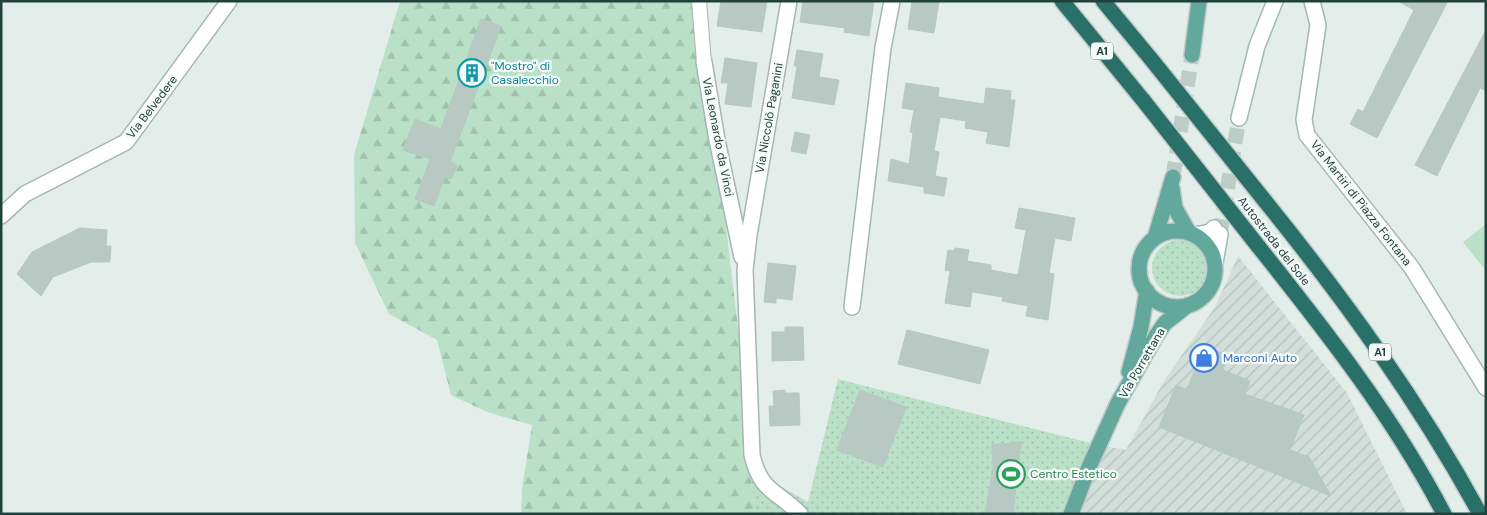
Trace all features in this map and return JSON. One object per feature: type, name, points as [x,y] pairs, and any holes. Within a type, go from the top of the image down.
[{"type":"highway","name":"Autostrada del Sole","points":[[1062,1],[1306,306],[1395,431],[1444,514]]},
{"type":"highway","name":"Autostrada del Sole","points":[[1103,1],[1151,58],[1317,266],[1388,364],[1436,436],[1480,514]]},
{"type":"main road","points":[[1192,55],[1199,1]]},
{"type":"main road","points":[[1172,182],[1175,208],[1192,234],[1206,244],[1215,262],[1214,276],[1209,289],[1200,299],[1188,305],[1168,305],[1156,300],[1147,291],[1141,279],[1140,266],[1146,248],[1155,238],[1172,182]]},
{"type":"main road","points":[[1155,238],[1171,232],[1192,234]]},
{"type":"main road","name":"Via Porrettana","points":[[1118,403],[1141,327],[1147,291]]},
{"type":"main road","name":"Via Porrettana","points":[[1071,514],[1089,467],[1118,403],[1156,336],[1170,319],[1188,305]]},
{"type":"street","name":"Via Belvedere","points":[[1,216],[25,194],[126,142],[229,1]]},
{"type":"street","name":"Via Leonardo da Vinci","points":[[699,1],[704,62],[716,140],[745,270]]},
{"type":"street","name":"Via Niccolò Paganini","points":[[749,235],[789,1]]},
{"type":"street","points":[[852,307],[884,48],[892,1]]},
{"type":"street","points":[[1239,118],[1257,46],[1275,1]]},
{"type":"street","name":"Via Martiri di Piazza Fontana","points":[[1312,1],[1318,25],[1304,114],[1307,135],[1412,268],[1486,388]]},
{"type":"street","points":[[1192,234],[1217,231],[1215,262]]},
{"type":"street","name":"Via Leonardo da Vinci","points":[[749,235],[745,270],[752,455],[756,469],[769,489],[800,514]]},
{"type":"shaded area","points":[[1238,256],[1347,393],[1407,514],[1066,514],[1094,444],[1126,450],[1164,381],[1215,307]]},
{"type":"green space","points":[[400,1],[696,1],[702,25],[739,336],[748,455],[755,514],[521,514],[522,489],[532,425],[487,412],[451,395],[437,340],[389,314],[355,243],[354,155]]},
{"type":"green space","points":[[1486,224],[1486,271],[1463,242]]},
{"type":"green space","points":[[1175,240],[1185,240],[1200,248],[1206,257],[1208,268],[1206,279],[1200,288],[1185,296],[1175,296],[1164,291],[1157,284],[1152,273],[1152,263],[1157,252],[1164,245]]},
{"type":"green space","points":[[838,379],[1094,444],[1066,514],[755,514],[748,455],[775,483],[808,502]]},
{"type":"building","points":[[721,1],[767,1],[762,32],[717,26]]},
{"type":"building","points":[[803,1],[874,1],[869,36],[844,32],[845,28],[800,22]]},
{"type":"building","points":[[912,1],[939,1],[934,33],[908,29]]},
{"type":"building","points":[[1398,1],[1448,1],[1377,138],[1350,124],[1358,109],[1363,112],[1414,10]]},
{"type":"building","name":"\"Mostro\" di Casalecchio","points":[[481,19],[501,26],[450,162],[457,165],[451,179],[445,177],[434,206],[415,199],[430,159],[403,150],[415,119],[441,129]]},
{"type":"building","points":[[1486,30],[1486,91],[1480,88],[1437,176],[1415,165]]},
{"type":"building","points":[[797,50],[823,54],[819,77],[839,80],[834,105],[792,98],[797,66],[794,66]]},
{"type":"building","points":[[725,58],[757,63],[751,107],[725,104],[728,83],[721,83]]},
{"type":"building","points":[[906,83],[939,88],[938,97],[984,104],[986,88],[1011,91],[1010,100],[1015,100],[1009,147],[986,143],[988,132],[965,128],[966,121],[940,117],[934,151],[939,152],[935,176],[947,178],[944,196],[924,193],[924,187],[888,181],[891,159],[909,164],[913,133],[910,132],[914,110],[902,108]]},
{"type":"building","points":[[795,132],[810,135],[806,154],[791,151]]},
{"type":"building","points":[[1019,208],[1075,218],[1071,241],[1055,238],[1049,273],[1054,274],[1048,320],[1026,316],[1028,306],[1002,301],[1003,297],[972,292],[970,307],[945,303],[950,271],[945,270],[948,250],[954,251],[955,248],[969,250],[967,261],[991,265],[991,270],[1018,275],[1026,230],[1015,228]]},
{"type":"building","points":[[80,228],[107,230],[106,246],[111,246],[110,262],[91,262],[53,277],[41,296],[17,274],[32,252]]},
{"type":"building","points":[[768,263],[796,266],[792,300],[776,298],[776,303],[764,302]]},
{"type":"building","points":[[785,327],[803,327],[804,360],[772,361],[772,332],[785,332]]},
{"type":"building","points":[[907,330],[989,350],[980,384],[898,364]]},
{"type":"building","points":[[1204,346],[1229,356],[1223,370],[1250,381],[1245,394],[1304,415],[1290,450],[1309,457],[1331,496],[1159,427],[1176,385],[1187,390]]},
{"type":"building","points":[[785,390],[785,393],[799,393],[800,425],[770,426],[769,406],[774,406],[773,391]]},
{"type":"building","points":[[860,390],[906,407],[883,467],[837,450]]},
{"type":"building","points":[[1021,442],[1013,514],[985,514],[993,467],[992,445]]},
{"type":"tunnel","points":[[1173,177],[1192,55]]},
{"type":"tunnel","points":[[1220,234],[1239,118]]},
{"type":"place","name":"\"Mostro\" di Casalecchio","points":[[472,73]]},
{"type":"place","name":"Marconi Auto","points":[[1204,358]]},
{"type":"place","name":"Centro Estetico","points":[[1011,474]]}]
